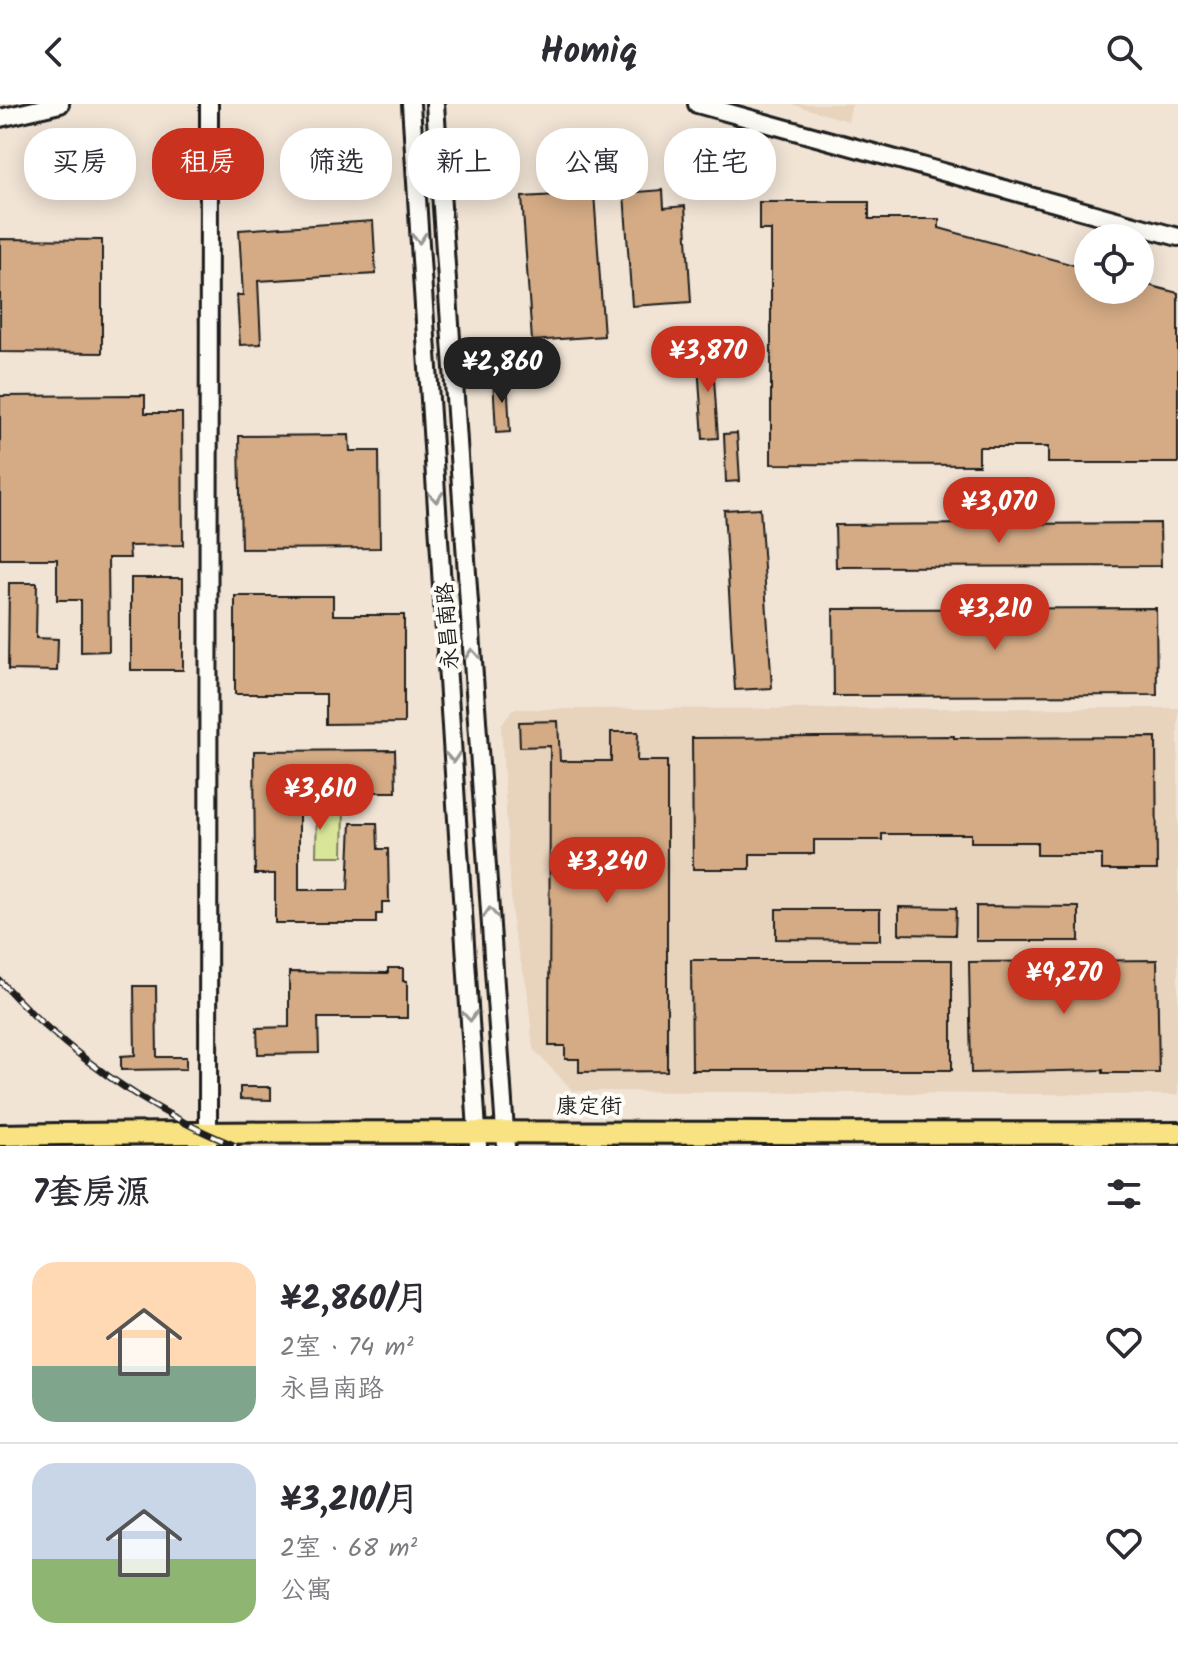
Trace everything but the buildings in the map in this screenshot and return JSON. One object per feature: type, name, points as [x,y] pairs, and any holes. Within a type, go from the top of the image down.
[{"type":"main road","name":"康定街","points":[[0,1135],[478,1139],[1178,1133]]},
{"type":"street","points":[[0,118],[60,104]]},
{"type":"street","points":[[208,1139],[209,104]]},
{"type":"street","name":"永昌南路","points":[[411,104],[478,1139]]},
{"type":"street","name":"永昌南路","points":[[435,104],[505,1138]]},
{"type":"street","points":[[697,104],[1178,237]]},
{"type":"shaded area","points":[[791,104],[852,104],[848,121]]},
{"type":"shaded area","points":[[1178,708],[1178,1095],[573,1091],[533,1049],[527,987],[513,930],[501,726],[513,709]]},
{"type":"green space","points":[[317,807],[344,807],[343,856],[316,856]]},
{"type":"railway","points":[[0,981],[52,1031],[109,1077],[171,1115],[236,1146]]}]
